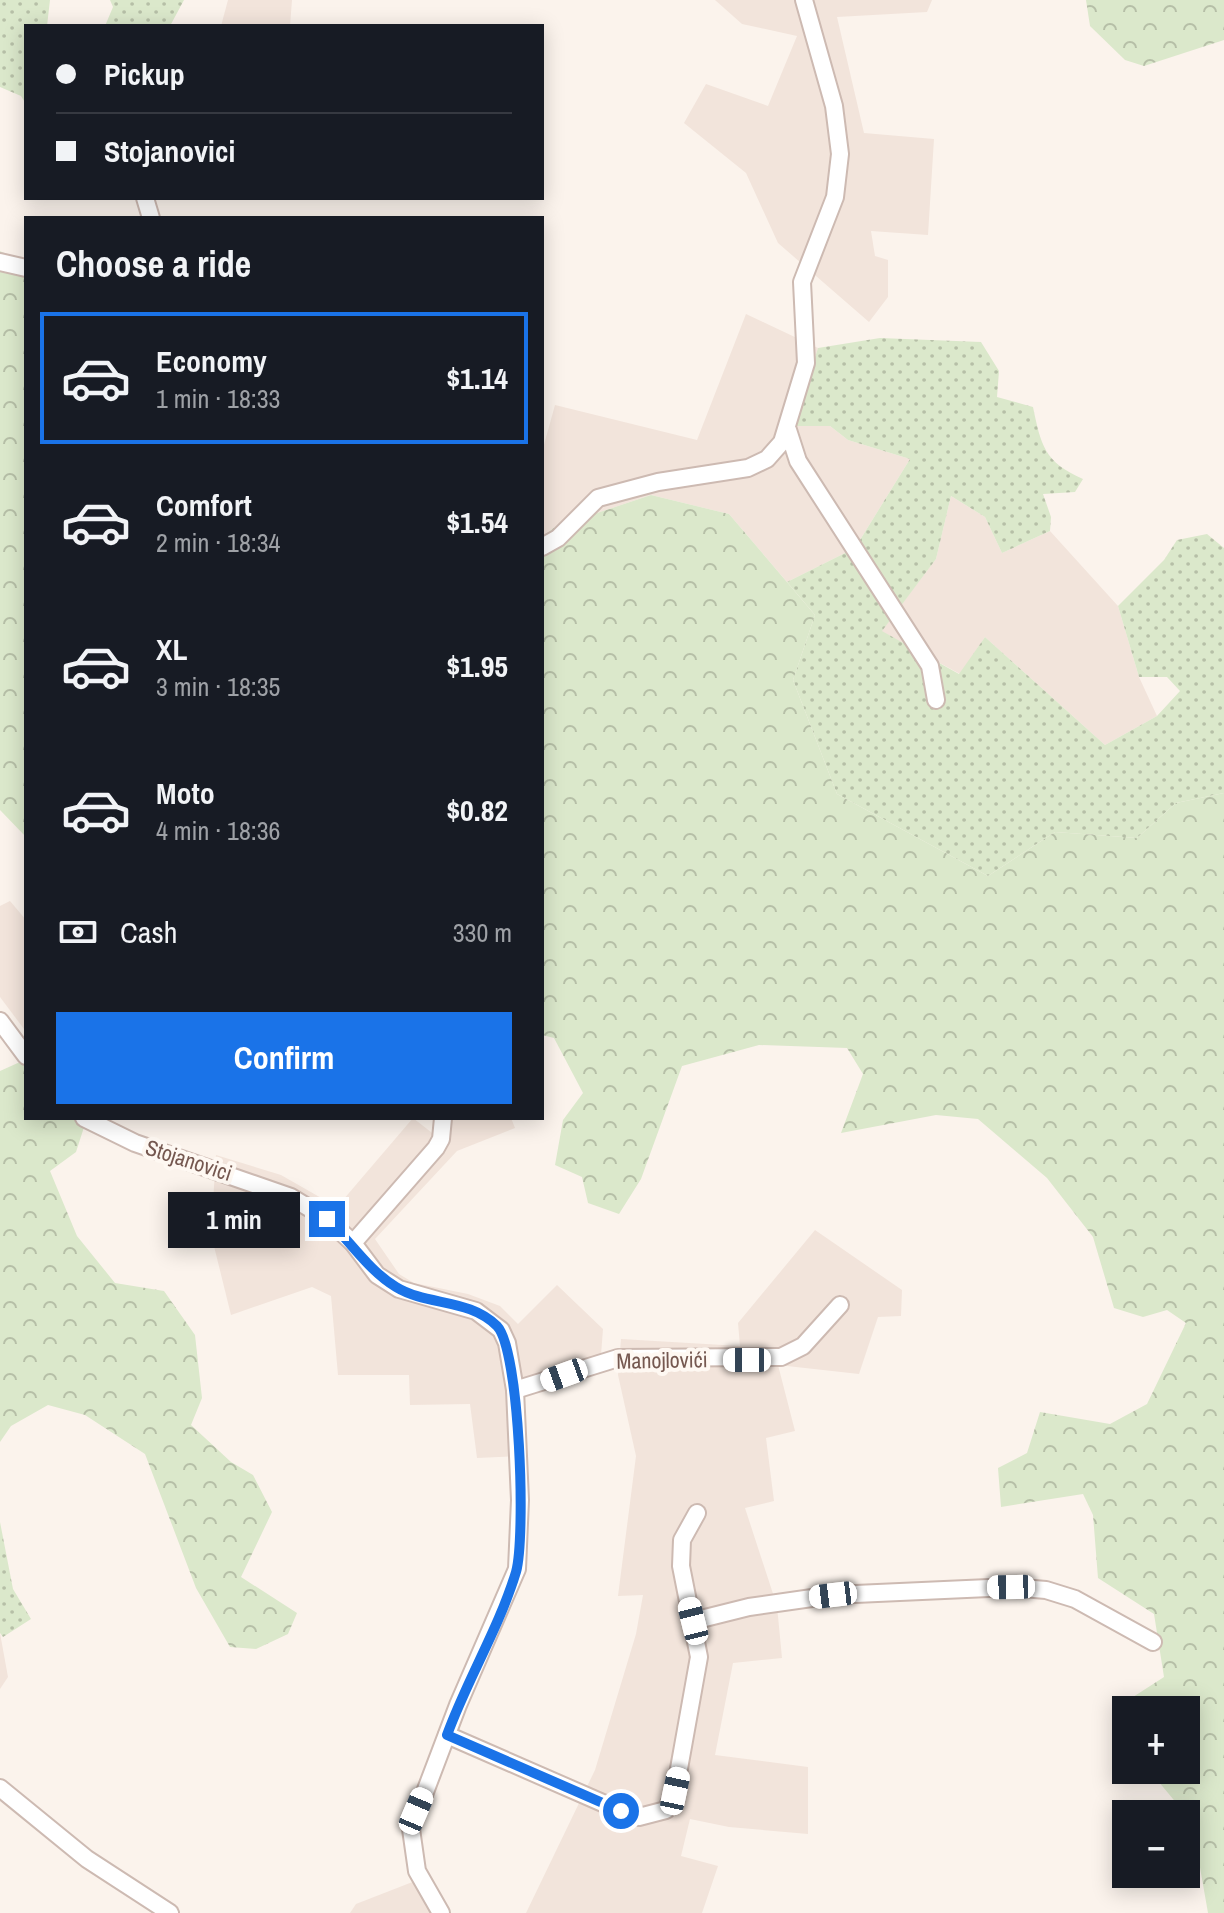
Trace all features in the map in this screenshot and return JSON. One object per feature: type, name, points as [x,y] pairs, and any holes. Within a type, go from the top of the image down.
[{"type":"street","points":[[544,546],[558,538],[598,498],[631,488],[748,468],[767,459],[788,430],[806,363],[802,282],[835,197],[840,154],[834,106],[804,0]]},
{"type":"street","points":[[0,262],[24,268]]},
{"type":"street","points":[[788,430],[805,473],[930,666],[936,700]]},
{"type":"street","points":[[0,1021],[24,1053]]},
{"type":"street","name":"Stojanovici","points":[[88,1120],[135,1143],[291,1197],[327,1219],[353,1243],[377,1275],[399,1289],[476,1311],[491,1321],[507,1343],[515,1390],[520,1500],[517,1569],[411,1829],[417,1871],[441,1913]]},
{"type":"street","points":[[353,1243],[436,1148],[441,1139],[443,1120]]},
{"type":"street","name":"Manojlovići","points":[[515,1390],[618,1358],[781,1357],[812,1338],[840,1305]]},
{"type":"street","points":[[447,1735],[621,1811],[639,1817],[654,1816],[666,1810],[675,1791],[688,1733],[699,1657],[681,1566],[682,1540],[697,1513]]},
{"type":"street","points":[[693,1621],[749,1607],[833,1595],[1011,1587],[1046,1590],[1075,1599],[1153,1642]]},
{"type":"street","points":[[0,1788],[87,1859],[170,1913]]},
{"type":"shaded area","points":[[228,0],[292,0],[290,24],[222,24]]},
{"type":"shaded area","points":[[715,0],[932,0],[927,12],[837,17],[864,133],[934,139],[928,235],[871,231],[875,256],[888,260],[888,297],[869,322],[778,243],[746,173],[684,123],[706,84],[768,106],[797,36],[742,24]]},
{"type":"shaded area","points":[[746,314],[818,348],[794,426],[830,426],[848,440],[910,459],[855,548],[787,582],[729,514],[651,495],[555,527],[544,535],[544,445],[555,405],[697,440]]},
{"type":"shaded area","points":[[951,496],[985,517],[1002,553],[1050,531],[1118,606],[1139,677],[1157,716],[1105,745],[985,637],[960,674],[881,631],[936,559]]},
{"type":"shaded area","points":[[10,901],[24,918],[24,1029],[0,997],[0,906]]},
{"type":"shaded area","points":[[411,1120],[436,1136],[443,1120],[512,1120],[515,1128],[457,1151],[375,1239],[399,1274],[414,1283],[468,1294],[500,1306],[518,1324],[557,1285],[603,1329],[601,1355],[518,1385],[519,1456],[477,1458],[470,1404],[410,1405],[409,1375],[338,1375],[331,1296],[312,1287],[231,1315],[211,1234],[216,1155],[281,1175],[337,1207]]},
{"type":"shaded area","points":[[815,1230],[902,1290],[901,1316],[878,1317],[859,1374],[778,1365],[795,1431],[766,1438],[774,1501],[745,1508],[777,1606],[782,1658],[733,1663],[715,1755],[808,1767],[808,1834],[729,1827],[690,1819],[681,1856],[718,1866],[702,1913],[526,1913],[595,1770],[636,1634],[643,1595],[618,1596],[636,1456],[618,1375],[621,1339],[740,1346],[738,1323]]},
{"type":"shaded area","points":[[0,1633],[8,1677],[0,1689]]},
{"type":"shaded area","points":[[415,1881],[440,1913],[350,1913],[356,1904]]},
{"type":"green space","points":[[0,0],[50,0],[47,24],[24,24],[24,101],[21,96],[0,87]]},
{"type":"green space","points":[[110,0],[184,0],[171,24],[106,24],[113,7]]},
{"type":"green space","points":[[1086,0],[1224,0],[1224,40],[1144,66],[1125,60],[1090,26]]},
{"type":"green space","points":[[0,251],[24,263],[24,835],[0,810]]},
{"type":"green space","points":[[880,338],[981,342],[999,371],[997,397],[1033,407],[1046,451],[1060,466],[1083,479],[1075,492],[1043,494],[1051,517],[1050,531],[1002,553],[985,517],[951,496],[936,559],[882,631],[959,674],[985,637],[1105,745],[1157,716],[1180,691],[1167,677],[1139,677],[1118,606],[1164,560],[1177,540],[1207,534],[1224,548],[1224,793],[1176,803],[1137,838],[1055,832],[988,876],[837,794],[793,680],[815,615],[787,582],[855,548],[910,459],[848,440],[830,426],[793,426],[818,348]]},
{"type":"green space","points":[[651,495],[729,514],[815,615],[793,680],[837,794],[988,876],[1055,832],[1137,838],[1176,803],[1224,793],[1224,1913],[1208,1913],[1200,1868],[1200,1800],[1174,1800],[1161,1784],[1200,1784],[1200,1696],[1135,1696],[1164,1677],[1154,1614],[1098,1578],[1093,1515],[1083,1494],[1001,1507],[998,1468],[1027,1453],[1040,1412],[1110,1424],[1147,1404],[1186,1323],[1167,1310],[1143,1317],[1114,1308],[1093,1237],[1047,1178],[978,1119],[936,1115],[841,1133],[863,1074],[847,1048],[759,1045],[682,1066],[641,1179],[619,1214],[588,1203],[582,1177],[555,1165],[563,1120],[583,1093],[554,1038],[544,1036],[544,535],[555,527]]},
{"type":"green space","points":[[20,1062],[24,1066],[24,1120],[86,1121],[76,1152],[50,1171],[77,1236],[115,1283],[164,1291],[195,1335],[202,1398],[191,1425],[231,1462],[253,1475],[272,1512],[241,1577],[297,1613],[288,1634],[256,1649],[230,1647],[196,1588],[145,1454],[85,1415],[48,1405],[11,1426],[0,1442],[0,1071]]},
{"type":"green space","points":[[0,1522],[13,1589],[31,1619],[3,1637],[0,1633]]},
{"type":"route","points":[[327,1219],[353,1243],[377,1275],[399,1289],[476,1311],[491,1321],[501,1330],[511,1356],[520,1500],[517,1569],[447,1735],[621,1811]]}]
